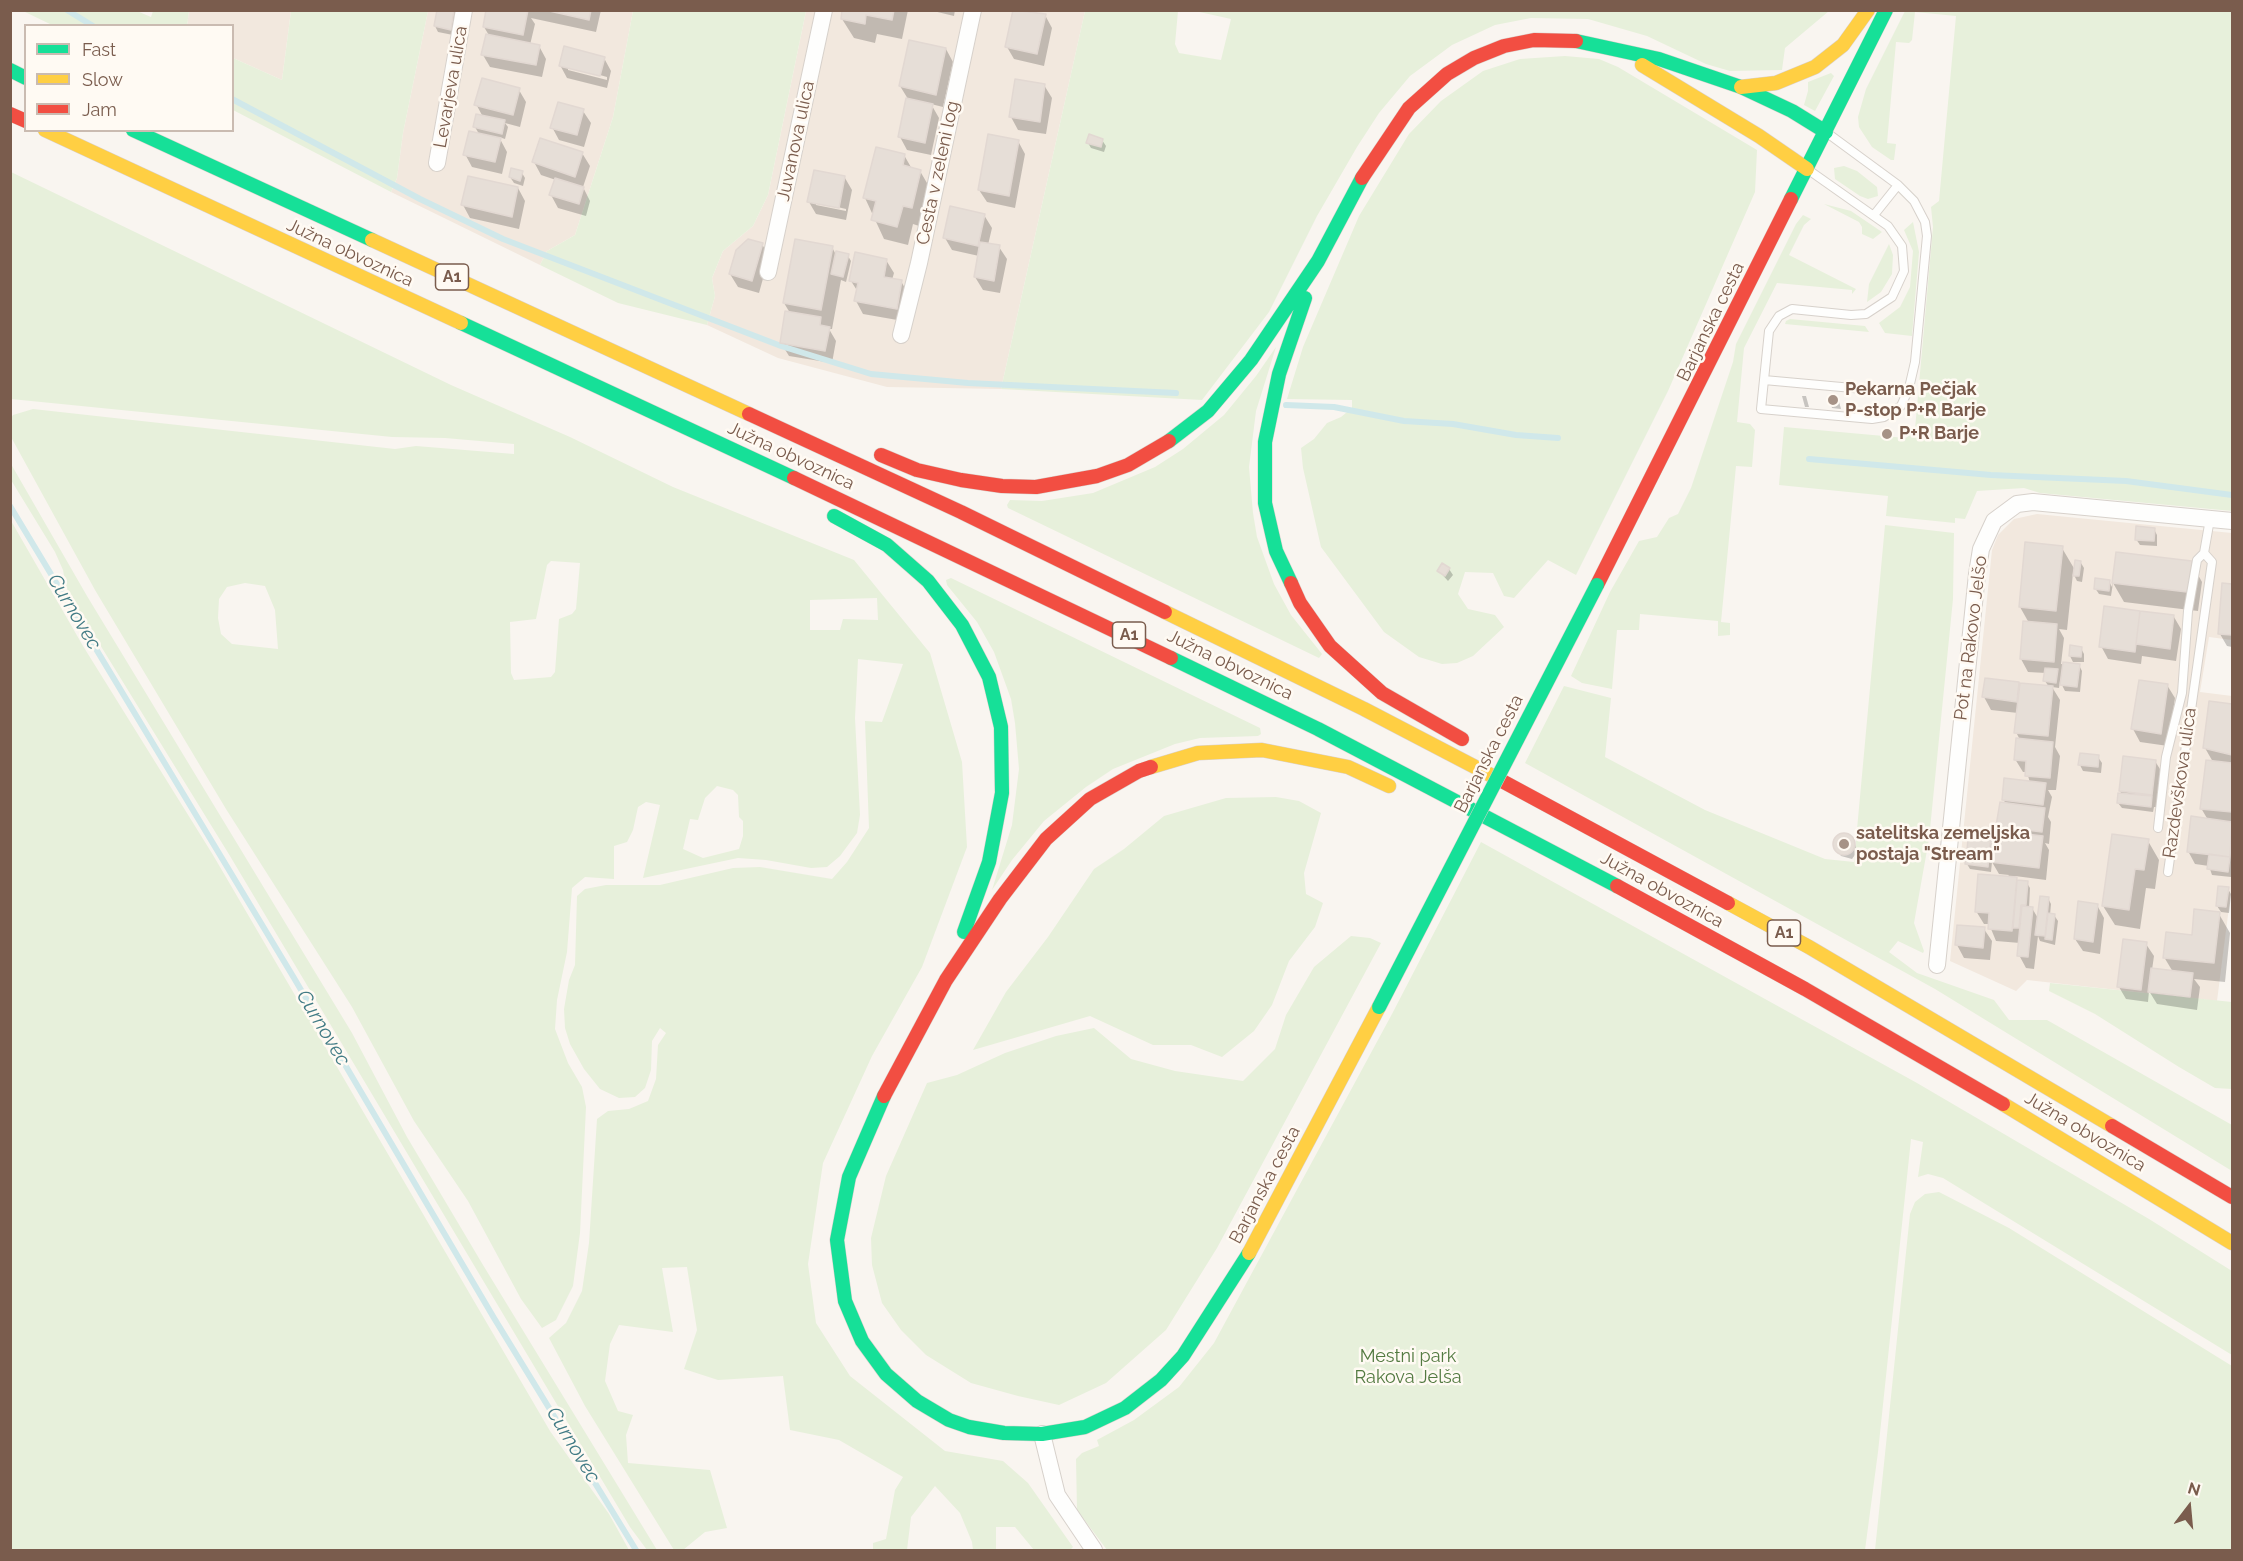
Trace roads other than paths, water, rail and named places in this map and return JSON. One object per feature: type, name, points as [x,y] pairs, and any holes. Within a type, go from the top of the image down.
[{"type":"main road","points":[[1741,87],[1776,83],[1815,67],[1843,45],[1868,10]]},
{"type":"main road","name":"Barjanska cesta","points":[[945,980],[877,1110],[853,1165],[837,1240],[840,1279],[845,1301],[862,1341],[886,1374],[917,1401],[949,1420],[969,1427],[1004,1433],[1042,1434],[1085,1427],[1125,1408],[1161,1380],[1183,1356],[1257,1239],[1597,585],[1887,10]]},
{"type":"main road","points":[[870,450],[935,475],[1002,486],[1036,487],[1070,483],[1128,465],[1187,429],[1226,392],[1251,360],[1318,261],[1353,194],[1389,133],[1421,95],[1447,74],[1488,51],[1527,41],[1562,39],[1615,48],[1659,59],[1741,87],[1792,111],[1826,132]]},
{"type":"main road","points":[[1615,48],[1759,136],[1807,170]]},
{"type":"main road","points":[[10,70],[24,77]]},
{"type":"main road","points":[[10,114],[24,120]]},
{"type":"main road","name":"Južna obvoznica","points":[[49,132],[1110,626],[1308,724],[1514,831],[1902,1045],[2232,1243]]},
{"type":"main road","name":"Južna obvoznica","points":[[137,132],[759,418],[1138,597],[1512,786],[1809,947],[2232,1197]]},
{"type":"main road","points":[[1318,261],[1279,374],[1265,442],[1265,503],[1276,551],[1300,603],[1330,646],[1383,693],[1465,741],[1512,786]]},
{"type":"main road","points":[[759,418],[820,430]]},
{"type":"main road","points":[[738,452],[804,499]]},
{"type":"main road","points":[[822,510],[887,545],[928,581],[945,602],[976,650],[997,704],[1003,771],[995,841],[984,877],[945,980]]},
{"type":"main road","points":[[945,980],[1005,891],[1046,839],[1090,799],[1139,771],[1198,753],[1262,750],[1348,767],[1405,794]]},
{"type":"main road","points":[[1446,812],[1514,831]]},
{"type":"street","name":"Levarjeva ulica","points":[[437,163],[464,10]]},
{"type":"street","name":"Juvanova ulica","points":[[768,272],[824,10]]},
{"type":"street","name":"Cesta v zeleni log","points":[[901,335],[919,263],[973,10]]},
{"type":"street","name":"Pot na Rakovo Jelšo","points":[[1937,965],[1977,574],[1981,549],[1994,520],[2017,504],[2033,502],[2232,521]]},
{"type":"street","points":[[1042,1434],[1057,1495],[1094,1551]]},
{"type":"lane","points":[[1807,170],[1874,215],[1893,231],[1904,254],[1902,280],[1892,297],[1877,309],[1860,315],[1785,310],[1774,322],[1767,348],[1761,409],[1872,419],[1884,417],[1896,411],[1908,393],[1915,362],[1927,236],[1922,214],[1914,201],[1898,185],[1826,132]]},
{"type":"lane","points":[[1874,215],[1898,185]]},
{"type":"lane","points":[[1764,380],[1908,393]]},
{"type":"lane","name":"Razdevškova ulica","points":[[2158,828],[2166,757],[2182,693],[2188,610],[2197,560],[2204,553],[2210,519]]},
{"type":"lane","name":"Razdevškova ulica","points":[[2169,872],[2212,562],[2204,553]]},
{"type":"lane","name":"Razdevškova ulica","points":[[2182,693],[2192,694]]},
{"type":"waterway","points":[[67,10],[90,24]]},
{"type":"waterway","points":[[234,100],[420,199],[503,239],[781,346],[871,374],[968,383],[1176,393]]},
{"type":"waterway","points":[[1286,405],[1334,407],[1404,421],[1453,424],[1516,435],[1558,438]]},
{"type":"waterway","points":[[1809,459],[1991,475],[2126,481],[2232,495]]},
{"type":"waterway","name":"Curnovec","points":[[10,506],[294,978],[494,1318],[636,1550]]},
{"type":"place","name":"Pekarna Pečjak P-stop P+R Barje","points":[[1833,400]]},
{"type":"place","name":"P+R Barje","points":[[1887,434]]},
{"type":"place","name":"satelitska zemeljska postaja \"Stream\"","points":[[1844,844]]},
{"type":"park label","name":"Mestni park Rakova Jelša","points":[[1408,1367]]}]
